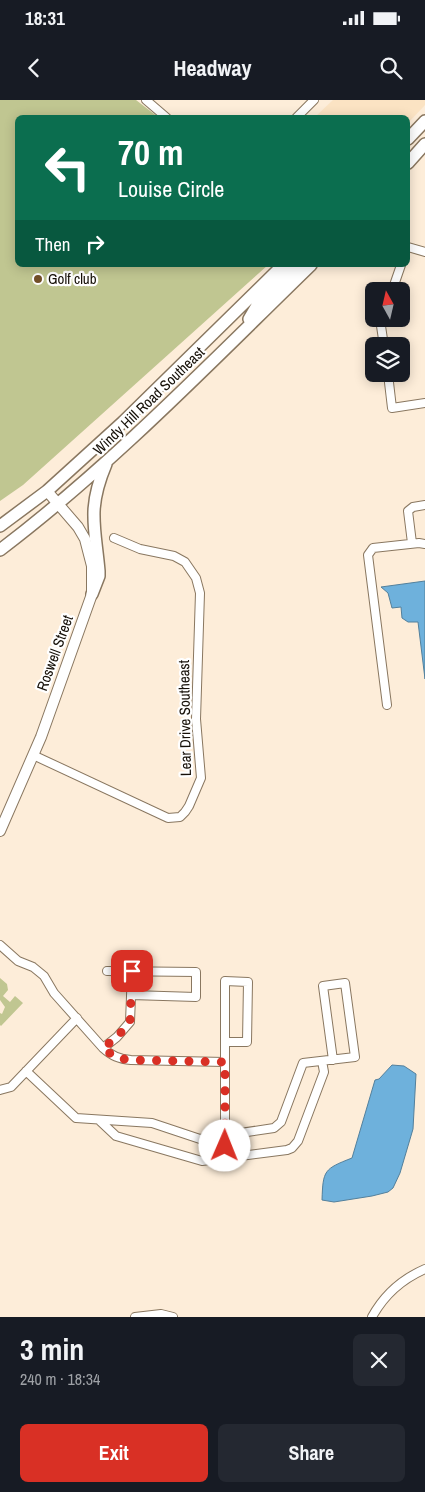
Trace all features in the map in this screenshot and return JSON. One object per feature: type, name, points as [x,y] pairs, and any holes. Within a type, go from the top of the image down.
[{"type":"main road","points":[[410,137],[425,121]]},
{"type":"main road","points":[[410,161],[425,144]]},
{"type":"main road","name":"Windy Hill Road Southeast","points":[[0,526],[47,491],[123,422],[281,267]]},
{"type":"main road","points":[[242,332],[259,302],[294,267]]},
{"type":"main road","name":"Windy Hill Road Southeast","points":[[0,550],[107,462],[309,267]]},
{"type":"main road","points":[[92,594],[99,571],[93,524],[93,503],[96,489],[107,462]]},
{"type":"street","points":[[146,100],[164,115]]},
{"type":"street","points":[[299,115],[314,100]]},
{"type":"street","points":[[410,248],[425,252]]},
{"type":"street","points":[[395,282],[401,267]]},
{"type":"street","points":[[389,382],[392,408],[425,404]]},
{"type":"street","name":"Roswell Street","points":[[0,831],[33,755],[92,594],[92,566],[85,539],[78,527],[47,491]]},
{"type":"street","points":[[412,543],[408,510],[425,505]]},
{"type":"street","name":"Lear Drive Southeast","points":[[33,755],[168,818],[180,817],[185,812],[200,783],[196,719],[200,601],[196,578],[185,562],[174,556],[140,549],[114,538]]},
{"type":"street","points":[[387,705],[368,555],[373,548],[412,543],[425,544]]},
{"type":"street","points":[[0,945],[18,961],[39,971],[54,993],[103,1048],[116,1058],[225,1062]]},
{"type":"street","points":[[107,971],[196,972],[196,997],[131,996]]},
{"type":"street","points":[[103,1048],[128,1026],[131,1018],[132,971]]},
{"type":"street","points":[[225,1042],[247,1042],[248,982],[225,981],[225,1042],[225,1135],[227,1158]]},
{"type":"street","points":[[26,1071],[76,1118],[152,1123],[200,1139],[274,1128],[281,1122],[303,1063],[333,1060],[355,1057],[344,984],[323,986],[333,1060]]},
{"type":"street","points":[[0,1090],[11,1087],[77,1018]]},
{"type":"street","points":[[100,1120],[116,1136],[202,1161],[287,1150],[295,1146],[324,1072],[322,1061]]},
{"type":"street","points":[[372,1317],[380,1303],[395,1288],[410,1275],[425,1269]]},
{"type":"street","points":[[135,1317],[161,1314],[172,1317]]},
{"type":"shaded area","points":[[333,100],[425,100],[425,105],[410,121],[410,115],[317,115]]},
{"type":"green space","points":[[0,100],[136,100],[155,115],[15,115],[15,267],[266,267],[23,485],[0,501]]},
{"type":"green space","points":[[0,978],[7,984],[8,990],[3,996],[10,1002],[15,996],[23,1003],[1,1026],[0,1013],[2,1014],[5,1007],[0,1000]]},
{"type":"water","points":[[425,581],[425,679],[418,622],[408,622],[402,618],[401,607],[392,608],[388,593],[381,587]]},
{"type":"water","points":[[392,1065],[404,1066],[416,1074],[413,1129],[400,1173],[393,1188],[388,1192],[372,1196],[334,1202],[322,1200],[323,1182],[327,1172],[330,1168],[352,1158],[375,1080],[379,1079]]},
{"type":"place","name":"Golf club","points":[[38,279]]},
{"type":"route","points":[[132,971],[130,1022],[117,1037],[103,1048],[110,1055],[122,1059],[225,1062],[225,1146]]}]
